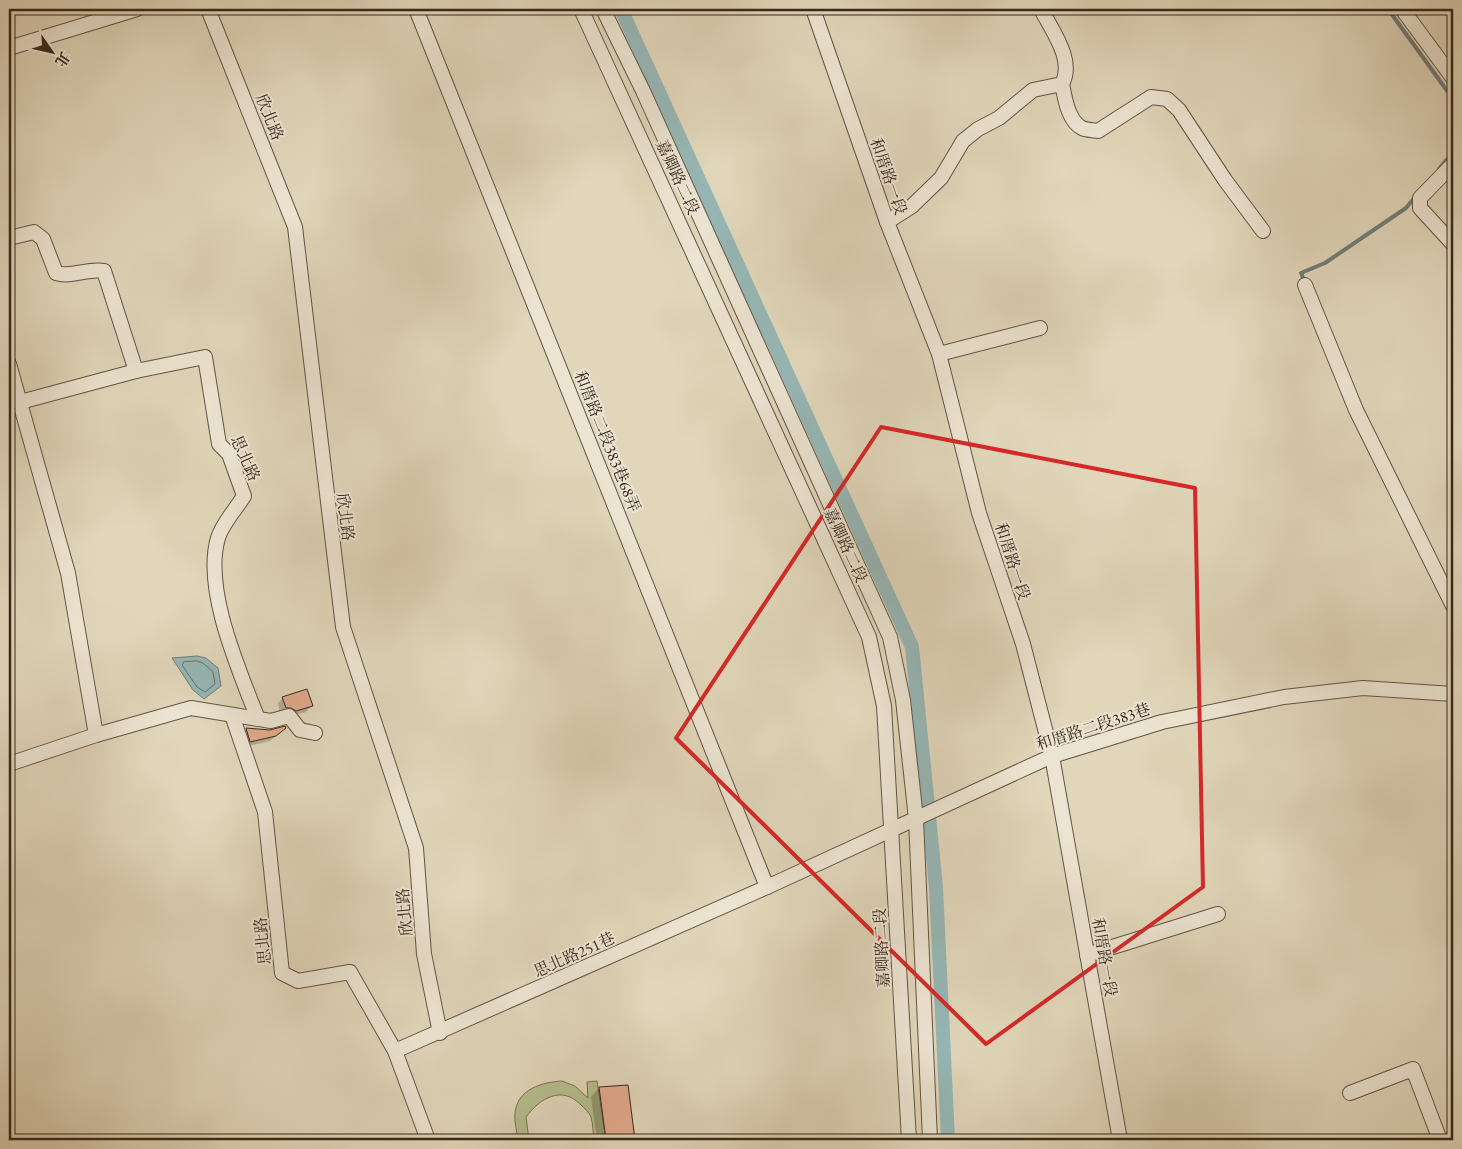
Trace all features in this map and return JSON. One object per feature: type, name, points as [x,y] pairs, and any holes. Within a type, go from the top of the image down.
[{"type":"street","points":[[9,48],[138,9]]},
{"type":"street","name":"欣北路","points":[[208,9],[295,227],[343,627],[416,848],[424,954],[440,1033]]},
{"type":"street","name":"和厝路二段383巷68弄","points":[[416,9],[767,887]]},
{"type":"street","name":"嘉卿路二段","points":[[581,9],[869,637],[884,706],[909,1140]]},
{"type":"street","name":"嘉卿路二段","points":[[603,9],[643,91],[890,637],[903,700],[920,817],[930,1140]]},
{"type":"street","name":"和厝路一段","points":[[812,9],[886,222],[939,354],[979,513],[1023,644],[1052,756],[1120,1140]]},
{"type":"street","points":[[1041,9],[1067,61],[1067,76],[1062,84],[1068,111],[1077,124],[1082,129],[1098,131],[1151,97],[1167,99],[1179,110],[1225,180],[1263,231]]},
{"type":"street","points":[[1402,9],[1453,78]]},
{"type":"street","points":[[886,222],[912,206],[941,178],[963,141],[978,129],[999,118],[1034,90],[1062,84]]},
{"type":"street","points":[[1453,164],[1420,198],[1420,208],[1453,244]]},
{"type":"street","points":[[9,238],[34,232],[43,238],[56,273],[66,276],[93,269],[104,271],[136,371],[14,403]]},
{"type":"street","points":[[1305,285],[1356,410],[1453,606]]},
{"type":"street","points":[[939,354],[1040,328]]},
{"type":"street","name":"思北路","points":[[136,371],[205,357],[219,444],[229,454],[244,496],[218,536],[213,560],[216,588],[237,664],[258,719]]},
{"type":"street","points":[[9,364],[14,403],[68,573],[96,735]]},
{"type":"street","name":"和厝路二段383巷","points":[[767,887],[1052,756],[1162,722],[1284,697],[1363,688],[1453,694]]},
{"type":"street","points":[[9,764],[96,735],[191,708],[271,721],[289,716],[300,730],[316,733]]},
{"type":"street","name":"思北路","points":[[232,715],[265,812],[282,973],[298,981],[350,972],[395,1051],[428,1140]]},
{"type":"street","name":"思北路251巷","points":[[395,1051],[440,1033],[767,887]]},
{"type":"street","points":[[1087,955],[1218,914]]},
{"type":"street","points":[[1350,1092],[1413,1070],[1440,1140]]},
{"type":"highlighted area","points":[[881,427],[1195,488],[1203,887],[986,1044],[676,738]]},
{"type":"green space","points":[[562,1081],[575,1086],[588,1098],[587,1082],[597,1081],[606,1140],[594,1140],[592,1120],[588,1112],[574,1099],[559,1095],[552,1096],[532,1110],[526,1117],[529,1140],[518,1140],[515,1116],[517,1105],[521,1098],[532,1088],[539,1085]]},
{"type":"water","points":[[197,656],[206,658],[218,668],[221,686],[204,699],[193,690],[172,658]]},
{"type":"building","points":[[307,689],[313,706],[296,711],[286,708],[282,697]]},
{"type":"building","points":[[285,726],[286,728],[276,736],[250,742],[246,728],[270,730]]},
{"type":"building","points":[[628,1085],[635,1140],[606,1140],[599,1087]]},
{"type":"waterway","points":[[621,9],[912,647],[936,887],[948,1140]]},
{"type":"waterway","points":[[1388,9],[1453,99]]},
{"type":"waterway","points":[[1439,169],[1453,152]]},
{"type":"waterway","points":[[1305,282],[1301,273],[1325,263],[1406,208],[1415,197]]}]
